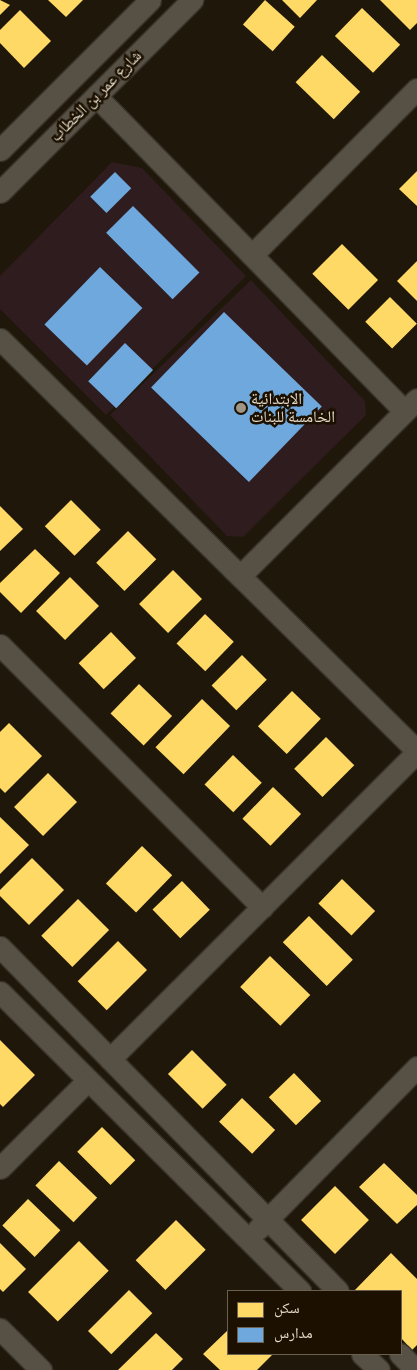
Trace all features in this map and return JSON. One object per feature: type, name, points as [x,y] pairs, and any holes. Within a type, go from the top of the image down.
[{"type":"street","name":"شارع عمر بن الخطاب","points":[[0,150],[150,0]]},
{"type":"street","name":"شارع عمر بن الخطاب","points":[[0,192],[192,0]]},
{"type":"street","points":[[252,255],[417,89]]},
{"type":"street","points":[[96,96],[252,255],[411,405],[240,576]]},
{"type":"street","points":[[0,339],[417,751],[110,1059]]},
{"type":"street","points":[[0,645],[262,907]]},
{"type":"street","points":[[0,947],[337,1290]]},
{"type":"street","points":[[0,992],[299,1290]]},
{"type":"street","points":[[248,1240],[417,1067]]},
{"type":"street","points":[[0,1168],[88,1080]]},
{"type":"street","points":[[0,1329],[41,1370]]},
{"type":"street","points":[[363,1355],[378,1370]]},
{"type":"street","points":[[401,1355],[415,1369]]},
{"type":"shaded area","points":[[112,162],[142,168],[246,276],[106,415],[0,309],[0,276]]},
{"type":"shaded area","name":"الابتدائية الخامسة للبنات","points":[[251,280],[365,401],[366,415],[243,537],[227,536],[110,415]]},
{"type":"building: سكن","points":[[0,0],[10,5],[0,15]]},
{"type":"building: سكن","points":[[48,0],[83,0],[66,17]]},
{"type":"building: سكن","points":[[265,0],[295,27],[273,51],[243,25]]},
{"type":"building: سكن","points":[[282,0],[317,0],[300,18]]},
{"type":"building: سكن","points":[[380,0],[417,0],[417,23],[410,30]]},
{"type":"building: سكن","points":[[362,8],[400,45],[373,73],[335,36]]},
{"type":"building: سكن","points":[[20,10],[51,41],[24,68],[0,43],[0,30]]},
{"type":"building: سكن","points":[[322,55],[360,92],[334,119],[296,82]]},
{"type":"building: سكن","points":[[417,171],[417,206],[399,189]]},
{"type":"building: سكن","points":[[342,244],[378,280],[348,310],[312,274]]},
{"type":"building: سكن","points":[[417,261],[417,301],[397,281]]},
{"type":"building: سكن","points":[[390,297],[417,324],[392,349],[365,322]]},
{"type":"building: سكن","points":[[71,500],[101,530],[75,556],[45,526]]},
{"type":"building: سكن","points":[[0,506],[23,529],[0,551]]},
{"type":"building: سكن","points":[[128,531],[156,559],[124,591],[96,563]]},
{"type":"building: سكن","points":[[35,549],[60,573],[21,613],[0,592],[0,583]]},
{"type":"building: سكن","points":[[173,570],[202,599],[168,633],[139,604]]},
{"type":"building: سكن","points":[[70,577],[99,606],[65,640],[36,611]]},
{"type":"building: سكن","points":[[205,614],[234,642],[205,671],[177,643]]},
{"type":"building: سكن","points":[[111,632],[136,658],[104,689],[79,663]]},
{"type":"building: سكن","points":[[242,655],[267,680],[236,710],[212,685]]},
{"type":"building: سكن","points":[[139,684],[172,716],[144,745],[111,713]]},
{"type":"building: سكن","points":[[292,691],[321,719],[287,754],[258,726]]},
{"type":"building: سكن","points":[[202,699],[230,726],[184,774],[155,747]]},
{"type":"building: سكن","points":[[9,723],[42,756],[5,793],[0,788],[0,732]]},
{"type":"building: سكن","points":[[326,737],[354,765],[322,797],[294,769]]},
{"type":"building: سكن","points":[[233,755],[262,783],[233,812],[205,784]]},
{"type":"building: سكن","points":[[48,773],[77,802],[43,836],[14,807]]},
{"type":"building: سكن","points":[[273,787],[301,814],[270,846],[242,819]]},
{"type":"building: سكن","points":[[0,817],[29,845],[0,874]]},
{"type":"building: سكن","points":[[142,846],[172,875],[136,913],[106,883]]},
{"type":"building: سكن","points":[[32,858],[64,890],[29,925],[0,896],[0,890]]},
{"type":"building: سكن","points":[[342,879],[375,911],[351,935],[318,903]]},
{"type":"building: سكن","points":[[182,881],[210,910],[180,938],[153,909]]},
{"type":"building: سكن","points":[[78,899],[109,930],[72,967],[41,936]]},
{"type":"building: سكن","points":[[309,916],[353,960],[327,986],[283,942]]},
{"type":"building: سكن","points":[[118,941],[147,970],[107,1010],[78,981]]},
{"type":"building: سكن","points":[[270,956],[310,995],[280,1026],[240,987]]},
{"type":"building: سكن","points":[[0,1040],[35,1075],[3,1107],[0,1104]]},
{"type":"building: سكن","points":[[192,1050],[227,1085],[203,1109],[168,1074]]},
{"type":"building: سكن","points":[[294,1073],[321,1101],[296,1125],[269,1097]]},
{"type":"building: سكن","points":[[242,1098],[275,1130],[252,1154],[219,1122]]},
{"type":"building: سكن","points":[[102,1127],[135,1160],[110,1185],[77,1152]]},
{"type":"building: سكن","points":[[59,1161],[97,1198],[74,1222],[35,1185]]},
{"type":"building: سكن","points":[[384,1163],[417,1195],[417,1205],[397,1224],[359,1187]]},
{"type":"building: سكن","points":[[335,1186],[369,1220],[335,1254],[301,1220]]},
{"type":"building: سكن","points":[[28,1199],[60,1230],[35,1257],[2,1226]]},
{"type":"building: سكن","points":[[176,1220],[206,1250],[165,1290],[136,1260]]},
{"type":"building: سكن","points":[[79,1241],[109,1271],[58,1322],[28,1292]]},
{"type":"building: سكن","points":[[0,1243],[26,1269],[3,1292],[0,1289]]},
{"type":"building: سكن","points":[[391,1253],[417,1279],[417,1345],[412,1350],[402,1339],[402,1290],[355,1290]]},
{"type":"building: سكن","points":[[129,1290],[152,1313],[111,1354],[88,1331]]},
{"type":"building: سكن","points":[[227,1331],[227,1355],[272,1355],[257,1370],[220,1370],[203,1354]]},
{"type":"building: سكن","points":[[156,1333],[183,1359],[172,1370],[118,1370]]},
{"type":"building: مدارس","points":[[115,172],[131,188],[107,213],[90,197]]},
{"type":"building: مدارس","points":[[133,206],[199,272],[173,299],[106,233]]},
{"type":"building: مدارس","points":[[100,267],[142,308],[87,366],[44,325]]},
{"type":"building: مدارس","points":[[224,312],[322,406],[249,482],[151,388]]},
{"type":"building: مدارس","points":[[125,343],[153,370],[116,408],[88,381]]},
{"type":"place","name":"الابتدائية الخامسة للبنات","points":[[241,408]]}]
